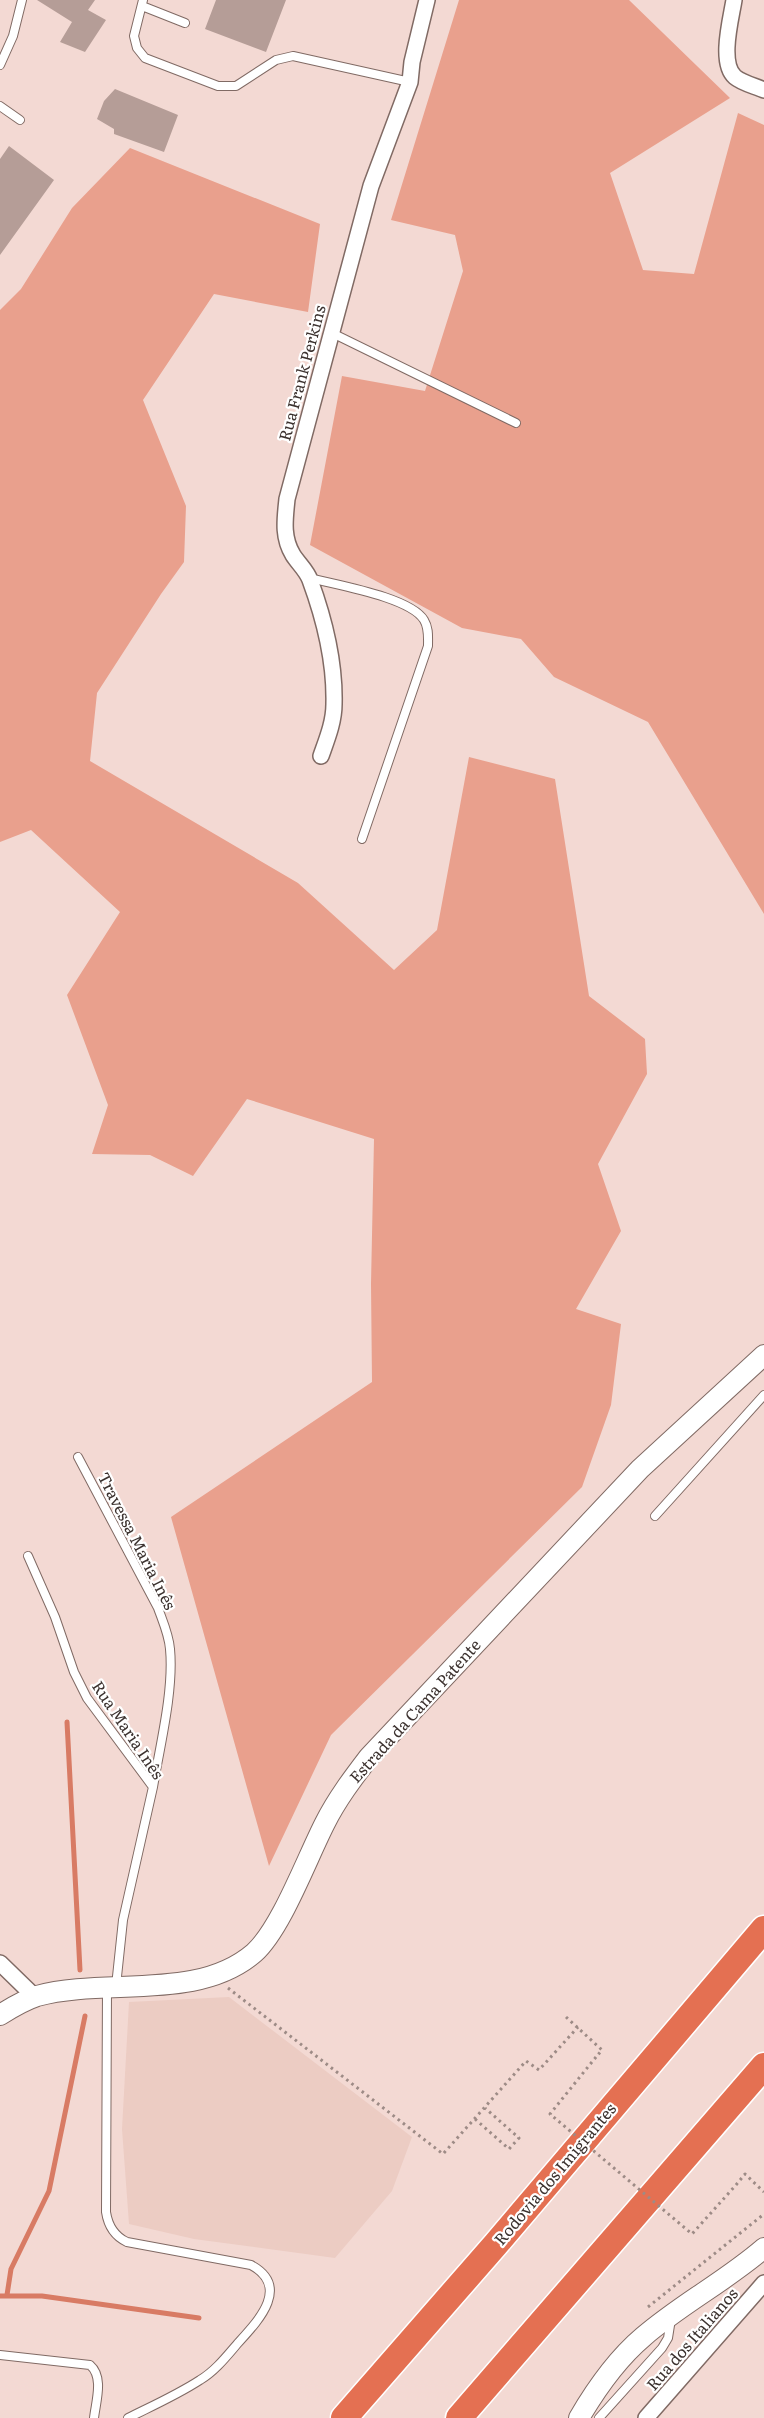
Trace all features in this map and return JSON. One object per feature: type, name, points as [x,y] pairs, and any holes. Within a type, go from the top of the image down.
[{"type":"highway","name":"Rodovia dos Imigrantes","points":[[344,2418],[764,1929]]},
{"type":"highway","points":[[459,2418],[764,2066]]},
{"type":"highway","points":[[652,2194],[764,2092]]},
{"type":"street","name":"Rua Frank Perkins","points":[[321,756],[330,729],[334,704],[325,630],[310,578],[292,553],[286,539],[284,525],[287,499],[330,332],[371,186],[410,82],[412,62],[427,0]]},
{"type":"street","points":[[734,0],[726,60],[735,77],[764,90]]},
{"type":"street","name":"Estrada da Cama Patente","points":[[0,2015],[35,1997],[65,1990],[189,1982],[220,1973],[245,1959],[266,1940],[334,1805],[369,1757],[640,1469],[764,1355]]},
{"type":"street","points":[[0,1963],[35,1997]]},
{"type":"street","points":[[578,2418],[602,2383],[631,2348],[671,2316],[745,2265],[764,2248]]},
{"type":"street","name":"Rua dos Italianos","points":[[646,2418],[764,2283]]},
{"type":"lane","points":[[0,64],[13,36],[22,0]]},
{"type":"lane","points":[[185,23],[143,3],[134,36],[137,48],[145,58],[218,86],[236,86],[276,60],[293,56],[410,82]]},
{"type":"lane","points":[[0,106],[20,120]]},
{"type":"lane","points":[[330,332],[516,424]]},
{"type":"lane","points":[[310,578],[402,602],[415,610],[424,620],[428,633],[428,646],[362,838]]},
{"type":"lane","points":[[655,1516],[764,1396]]},
{"type":"lane","name":"Travessa Maria Inês","points":[[78,1457],[158,1608],[168,1634],[170,1651],[169,1684],[153,1787]]},
{"type":"lane","name":"Rua Maria Inês","points":[[28,1556],[55,1617],[74,1672],[87,1698],[153,1787],[123,1920],[112,1987],[106,2212],[109,2223],[119,2238],[127,2242],[251,2265],[266,2278],[270,2289],[269,2300],[259,2320],[214,2370],[200,2380],[128,2418]]},
{"type":"lane","points":[[599,2418],[662,2348],[671,2329],[671,2316]]},
{"type":"lane","points":[[0,2356],[90,2365],[95,2369],[98,2377],[94,2418]]},
{"type":"path","points":[[220,1973],[226,1987],[443,2154],[526,2061],[539,2070],[578,2027]]},
{"type":"path","points":[[566,2017],[602,2050],[550,2114],[692,2234],[745,2174],[764,2192]]},
{"type":"path","points":[[475,2119],[510,2149],[519,2138],[485,2108]]},
{"type":"path","points":[[640,2313],[718,2253],[764,2214]]},
{"type":"shaded area","points":[[459,0],[629,0],[730,98],[610,173],[643,270],[694,274],[738,113],[764,125],[764,914],[648,722],[554,677],[521,639],[462,628],[310,545],[342,376],[425,391],[463,271],[455,235],[391,220]]},
{"type":"shaded area","points":[[130,148],[320,224],[308,312],[214,294],[143,400],[186,506],[184,562],[97,693],[90,761],[298,883],[394,970],[437,930],[469,757],[555,779],[589,996],[645,1039],[647,1074],[598,1164],[621,1231],[576,1309],[621,1324],[611,1405],[582,1487],[331,1735],[269,1866],[171,1517],[372,1382],[371,1284],[374,1139],[247,1099],[193,1176],[150,1155],[92,1154],[108,1105],[67,995],[120,912],[31,830],[0,842],[0,310],[21,289],[72,208]]},
{"type":"shaded area","points":[[229,1997],[412,2137],[392,2191],[335,2258],[194,2239],[129,2224],[122,2129],[129,2002]]},
{"type":"building","points":[[37,0],[95,0],[88,10],[106,20],[85,52],[60,42],[72,22]]},
{"type":"building","points":[[216,0],[286,0],[266,52],[205,29]]},
{"type":"building","points":[[115,89],[178,115],[164,152],[114,134],[114,129],[97,119],[104,101]]},
{"type":"building","points":[[9,146],[54,180],[0,255],[0,159]]},
{"type":"waterway","points":[[67,1722],[80,1970]]},
{"type":"waterway","points":[[7,2295],[11,2269],[49,2191],[85,2016]]},
{"type":"waterway","points":[[0,2296],[42,2296],[199,2318]]}]
